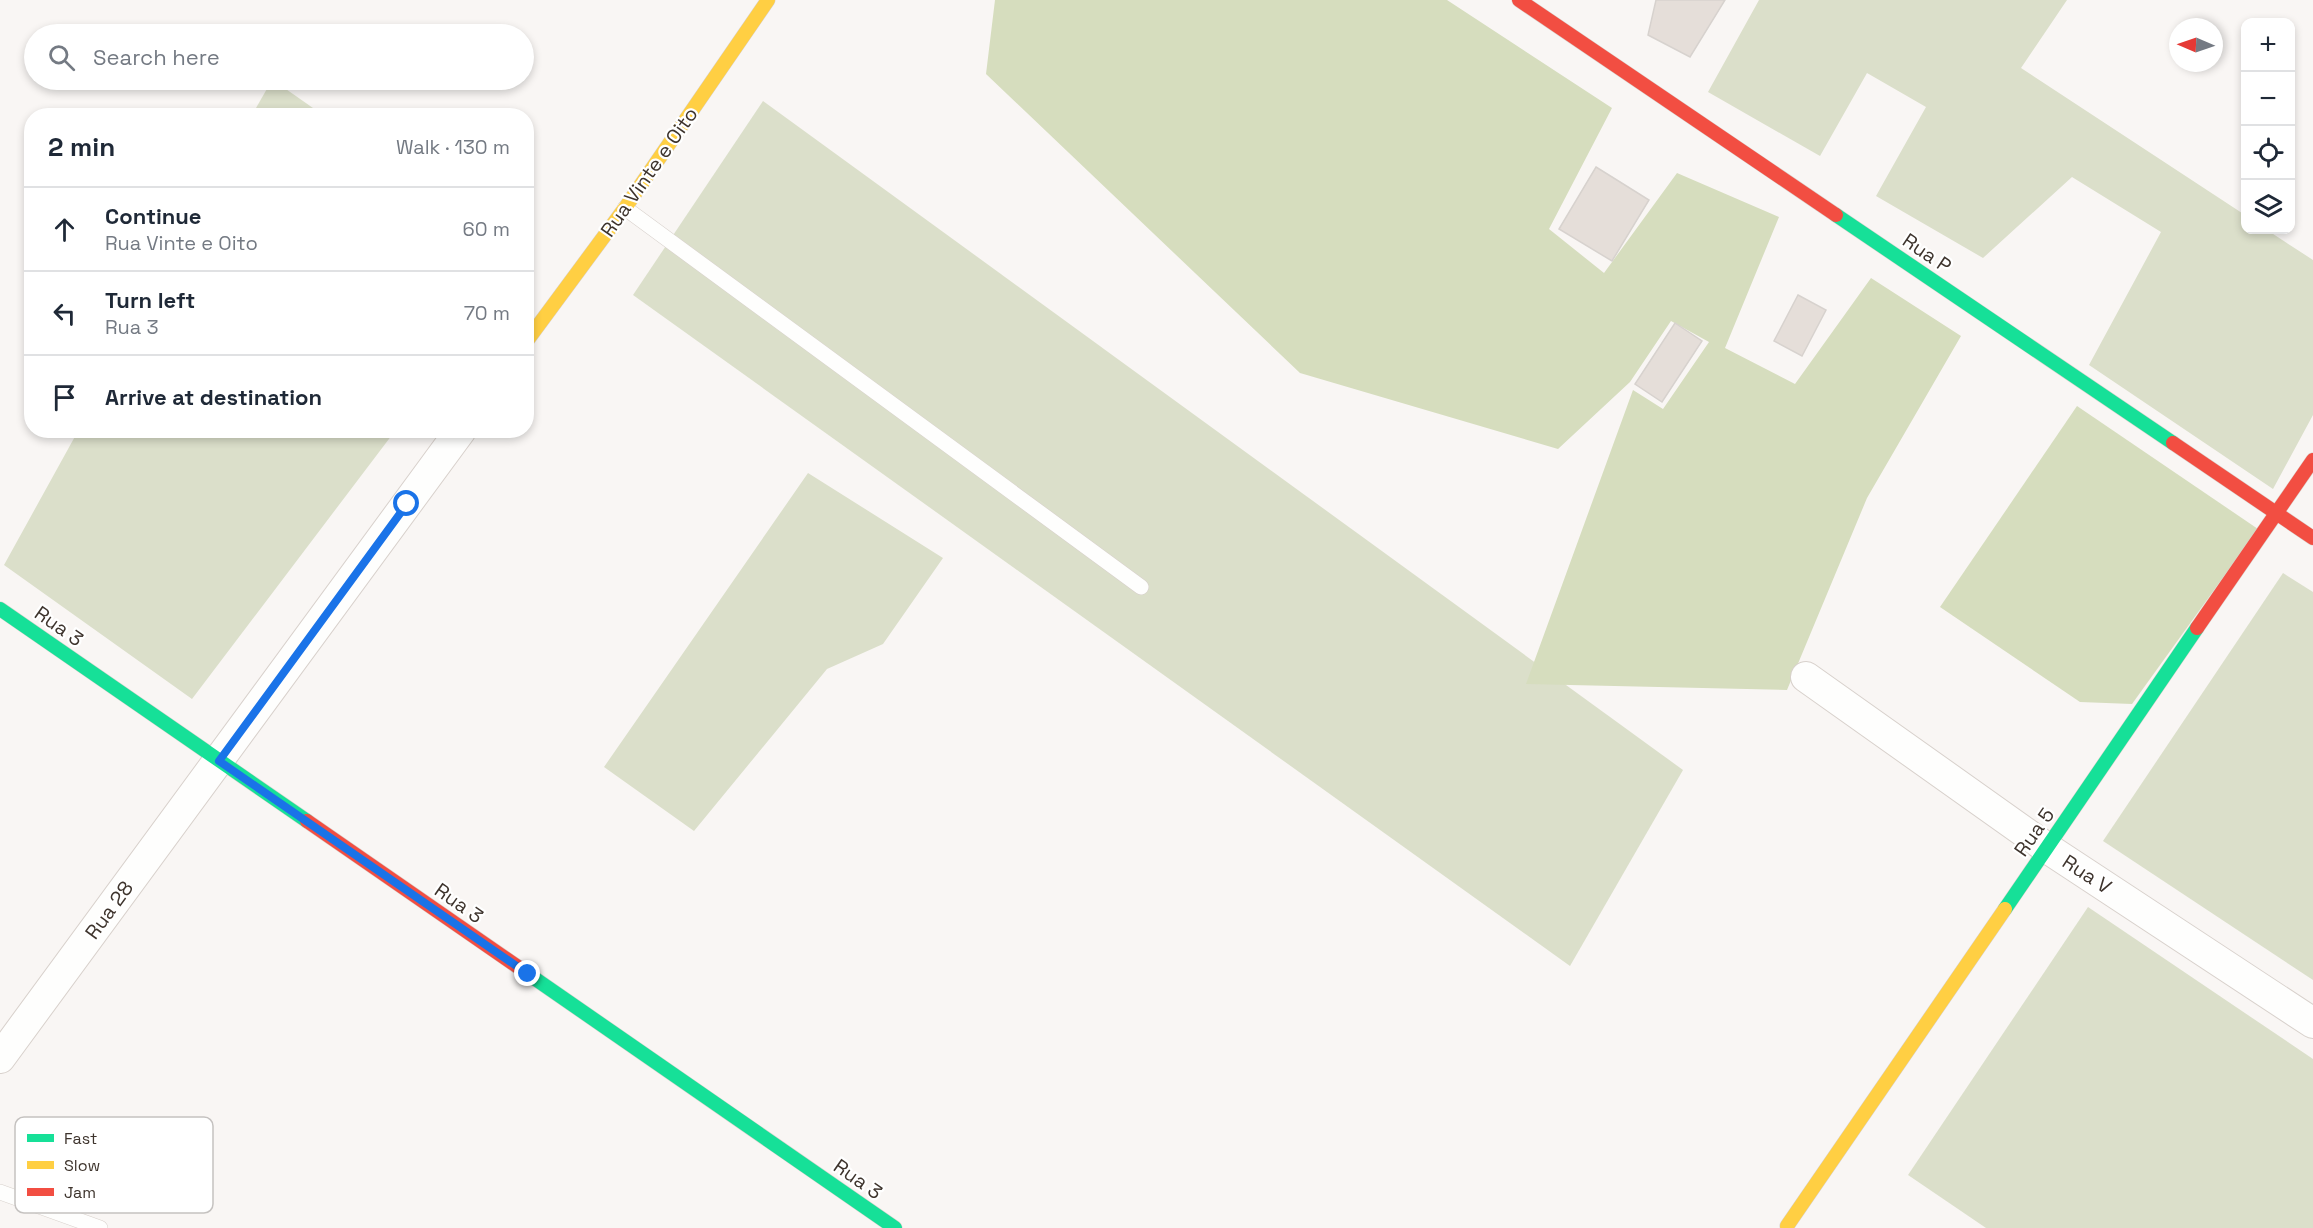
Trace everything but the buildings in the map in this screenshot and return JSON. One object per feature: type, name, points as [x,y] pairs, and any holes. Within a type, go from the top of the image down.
[{"type":"street","name":"Rua Vinte e Oito","points":[[534,331],[625,208],[768,0]]},
{"type":"street","name":"Rua P","points":[[1519,0],[2313,538]]},
{"type":"street","points":[[219,761],[455,438]]},
{"type":"street","name":"Rua 5","points":[[1787,1226],[2313,460]]},
{"type":"street","name":"Rua 3","points":[[0,609],[895,1228]]},
{"type":"street","name":"Rua V","points":[[1806,677],[2047,848],[2313,1023]]},
{"type":"street","name":"Rua 28","points":[[0,1058],[219,761]]},
{"type":"lane","points":[[625,208],[1141,587]]},
{"type":"lane","points":[[0,1192],[15,1197]]},
{"type":"lane","points":[[58,1213],[100,1228]]},
{"type":"green space","points":[[995,0],[1447,0],[1612,108],[1549,229],[1604,273],[1677,173],[1779,217],[1725,348],[1795,384],[1871,278],[1961,336],[1867,498],[1787,690],[1526,684],[1633,390],[1663,409],[1709,342],[1671,321],[1630,382],[1558,449],[1300,373],[986,74]]},
{"type":"green space","points":[[1759,0],[2067,0],[2021,68],[2241,212],[2241,234],[2273,234],[2313,260],[2313,415],[2273,489],[2089,365],[2161,232],[2072,177],[1983,258],[1876,196],[1926,107],[1867,73],[1820,156],[1708,92]]},
{"type":"green space","points":[[266,90],[287,90],[313,108],[256,108]]},
{"type":"green space","points":[[763,101],[1683,770],[1570,966],[633,295]]},
{"type":"green space","points":[[2077,406],[2258,529],[2132,704],[2080,702],[1940,607]]},
{"type":"green space","points":[[74,438],[390,438],[192,699],[4,565]]},
{"type":"green space","points":[[808,473],[943,558],[883,644],[827,669],[694,831],[604,767]]},
{"type":"green space","points":[[2283,573],[2313,592],[2313,980],[2103,841]]},
{"type":"green space","points":[[2088,907],[2313,1059],[2313,1228],[1986,1228],[1908,1175]]},
{"type":"traffic: fast","points":[[1836,215],[2173,443]]},
{"type":"traffic: fast","points":[[0,609],[307,821]]},
{"type":"traffic: fast","points":[[2005,909],[2197,628]]},
{"type":"traffic: fast","points":[[521,969],[895,1228]]},
{"type":"traffic: slow","points":[[534,331],[625,208],[768,0]]},
{"type":"traffic: slow","points":[[1787,1226],[2005,909]]},
{"type":"traffic: jam","points":[[1519,0],[1836,215]]},
{"type":"traffic: jam","points":[[2173,443],[2313,538]]},
{"type":"traffic: jam","points":[[2197,628],[2313,460]]},
{"type":"traffic: jam","points":[[307,821],[521,969]]},
{"type":"route","points":[[407,504],[219,761],[528,974]]}]
